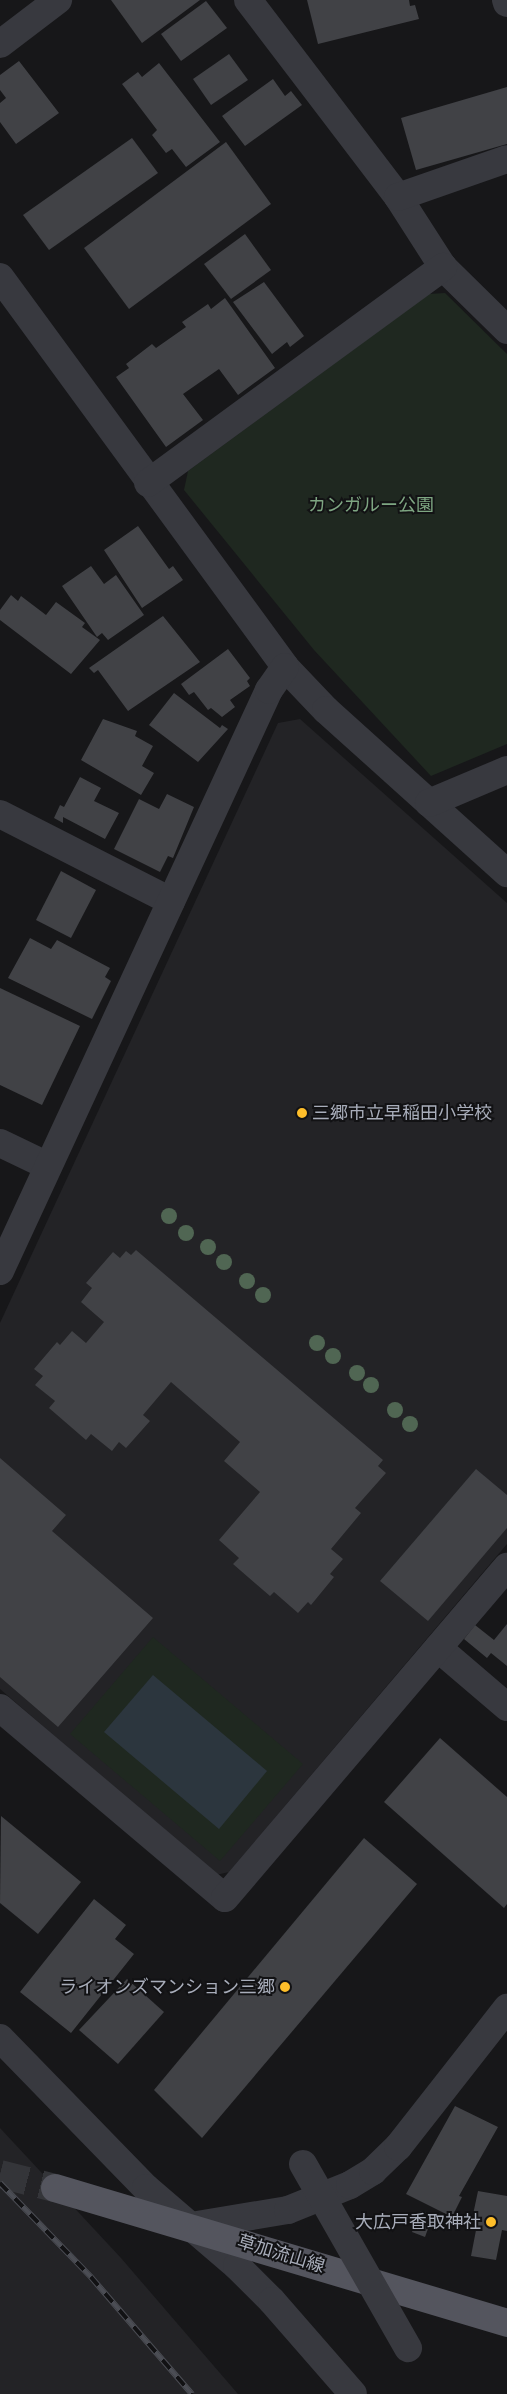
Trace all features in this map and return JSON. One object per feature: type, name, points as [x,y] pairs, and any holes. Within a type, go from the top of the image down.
[{"type":"main road","name":"草加流山線","points":[[55,2188],[191,2226],[507,2323]]},
{"type":"street","points":[[0,44],[58,0]]},
{"type":"street","points":[[248,0],[398,197],[443,267],[507,330]]},
{"type":"street","points":[[398,197],[507,159]]},
{"type":"street","points":[[148,483],[443,267]]},
{"type":"street","points":[[0,277],[148,483],[285,667],[326,710],[507,874]]},
{"type":"street","points":[[0,1271],[269,690],[285,667]]},
{"type":"street","points":[[429,803],[507,770]]},
{"type":"street","points":[[0,814],[171,901]]},
{"type":"street","points":[[0,1143],[48,1166]]},
{"type":"street","points":[[0,1708],[225,1898],[507,1567]]},
{"type":"street","points":[[438,1648],[507,1707]]},
{"type":"street","points":[[191,2226],[288,2210],[350,2185],[373,2171],[398,2147],[507,2008]]},
{"type":"street","points":[[0,2038],[120,2162],[272,2301],[353,2394]]},
{"type":"street","points":[[303,2164],[408,2348]]},
{"type":"shaded area","name":"三郷市立早稲田小学校","points":[[300,719],[507,903],[507,1544],[229,1872],[216,1875],[0,1689],[0,1323],[278,723]]},
{"type":"shaded area","points":[[153,1675],[267,1771],[219,1829],[104,1732]]},
{"type":"shaded area","points":[[0,2128],[121,2258],[238,2394],[0,2394]]},
{"type":"green space","name":"カンガルー公園","points":[[445,293],[507,354],[507,744],[431,776],[314,650],[184,490],[188,471],[429,294]]},
{"type":"green space","points":[[153,1637],[303,1764],[220,1861],[70,1734]]},
{"type":"building","points":[[111,0],[200,0],[142,43]]},
{"type":"building","points":[[307,0],[409,0],[410,6],[415,5],[419,19],[318,44]]},
{"type":"building","points":[[206,1],[227,28],[181,61],[161,34]]},
{"type":"building","points":[[229,54],[248,80],[211,105],[193,79]]},
{"type":"building","points":[[19,61],[59,113],[16,144],[0,122],[0,103],[6,98],[0,90],[0,75]]},
{"type":"building","points":[[159,63],[220,142],[186,167],[172,149],[166,153],[152,135],[157,130],[122,84],[138,72],[142,77]]},
{"type":"building","points":[[273,79],[285,96],[291,91],[302,105],[245,146],[222,116]]},
{"type":"building","points":[[507,87],[507,144],[416,170],[401,118]]},
{"type":"building","points":[[132,138],[158,173],[49,250],[23,215]]},
{"type":"building","points":[[226,142],[271,204],[129,309],[84,248]]},
{"type":"building","points":[[245,234],[271,270],[231,299],[204,264]]},
{"type":"building","points":[[264,282],[304,336],[290,347],[287,342],[272,354],[233,302]]},
{"type":"building","points":[[225,298],[275,368],[238,395],[219,369],[183,394],[203,420],[166,447],[116,377],[129,368],[126,364],[152,344],[156,348],[186,327],[182,322],[208,304],[211,309]]},
{"type":"building","points":[[138,526],[169,569],[173,566],[183,580],[142,608],[104,550]]},
{"type":"building","points":[[91,566],[104,584],[116,575],[144,615],[108,640],[102,633],[97,637],[62,586]]},
{"type":"building","points":[[11,595],[18,601],[21,596],[46,615],[56,602],[85,623],[82,627],[100,640],[71,674],[0,620],[0,610]]},
{"type":"building","points":[[163,616],[200,662],[128,711],[98,670],[94,673],[89,668]]},
{"type":"building","points":[[228,649],[250,678],[247,681],[250,686],[230,700],[235,707],[222,717],[211,708],[208,710],[194,692],[189,695],[181,684]]},
{"type":"building","points":[[174,693],[220,728],[222,725],[228,729],[198,762],[149,725]]},
{"type":"building","points":[[103,719],[137,731],[135,736],[153,746],[142,766],[154,773],[141,795],[81,760]]},
{"type":"building","points":[[80,777],[101,788],[94,801],[119,813],[105,839],[63,817],[63,823],[54,818],[60,805],[64,807]]},
{"type":"building","points":[[167,794],[194,807],[173,858],[168,856],[160,872],[114,849],[139,799],[159,809]]},
{"type":"building","points":[[61,871],[96,890],[71,938],[36,920]]},
{"type":"building","points":[[30,938],[51,949],[57,940],[110,968],[105,977],[111,981],[92,1019],[8,978]]},
{"type":"building","points":[[0,988],[80,1026],[42,1105],[0,1085]]},
{"type":"building","points":[[136,1250],[383,1460],[378,1466],[386,1473],[355,1508],[361,1513],[331,1549],[343,1559],[330,1574],[334,1577],[311,1605],[308,1602],[298,1613],[274,1592],[270,1596],[233,1564],[239,1558],[219,1540],[260,1492],[224,1461],[240,1442],[171,1382],[143,1415],[150,1421],[126,1448],[119,1442],[112,1451],[91,1434],[86,1440],[49,1408],[55,1401],[35,1385],[43,1376],[34,1369],[57,1342],[60,1345],[72,1331],[86,1343],[104,1322],[81,1302],[92,1288],[86,1283],[113,1252],[120,1258],[126,1251],[131,1255]]},
{"type":"building","points":[[0,1458],[66,1515],[52,1531],[153,1618],[58,1727],[0,1677]]},
{"type":"building","points":[[476,1469],[507,1495],[507,1528],[428,1621],[380,1581]]},
{"type":"building","points":[[507,1624],[507,1666],[491,1653],[487,1658],[464,1639],[475,1625],[494,1640]]},
{"type":"building","points":[[440,1738],[507,1797],[507,1904],[504,1908],[384,1802]]},
{"type":"building","points":[[1,1816],[81,1882],[38,1934],[0,1903]]},
{"type":"building","name":"ライオンズマンション三郷","points":[[364,1838],[417,1884],[202,2138],[154,2090]]},
{"type":"building","points":[[94,1899],[126,1925],[115,1939],[134,1954],[71,2033],[20,1992]]},
{"type":"building","points":[[127,1979],[164,2012],[118,2064],[79,2030]]},
{"type":"building","points":[[455,2106],[498,2127],[459,2196],[462,2197],[452,2217],[406,2194]]},
{"type":"building","points":[[478,2191],[507,2196],[507,2231],[502,2230],[496,2260],[471,2256],[477,2225],[471,2224]]},
{"type":"building","points":[[420,2211],[433,2215],[425,2237],[412,2232]]},
{"type":"tunnel","points":[[0,2174],[55,2188]]},
{"type":"railway","points":[[0,2183],[91,2277],[192,2394]]},
{"type":"place","name":"三郷市立早稲田小学校","points":[[302,1113]]},
{"type":"place","name":"ライオンズマンション三郷","points":[[285,1987]]},
{"type":"place","name":"大広戸香取神社","points":[[491,2222]]}]
